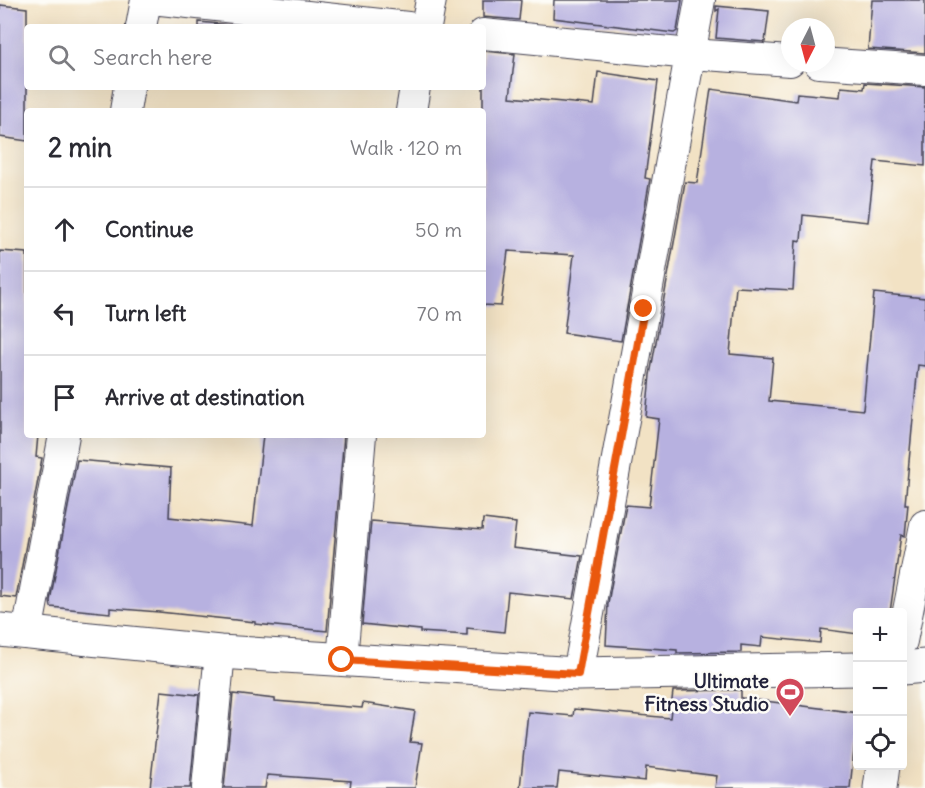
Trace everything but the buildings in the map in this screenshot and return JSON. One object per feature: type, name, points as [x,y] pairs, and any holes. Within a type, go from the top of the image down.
[{"type":"street","points":[[142,24],[146,0]]},
{"type":"street","points":[[161,0],[381,24]]},
{"type":"street","points":[[427,24],[431,0]]},
{"type":"street","points":[[578,674],[700,0]]},
{"type":"street","points":[[486,34],[781,60]]},
{"type":"street","points":[[835,64],[925,70]]},
{"type":"street","points":[[126,108],[128,90]]},
{"type":"street","points":[[412,108],[414,90]]},
{"type":"street","points":[[63,438],[14,632],[219,652],[578,674],[853,669]]},
{"type":"street","points":[[342,660],[361,438]]},
{"type":"street","points":[[907,619],[925,525]]},
{"type":"street","points":[[207,788],[219,652]]},
{"type":"street","points":[[907,668],[925,666]]},
{"type":"street","points":[[880,788],[882,770]]},
{"type":"place","name":"Ultimate Fitness Studio","points":[[790,718]]},
{"type":"route","points":[[342,660],[578,674],[644,309]]}]
